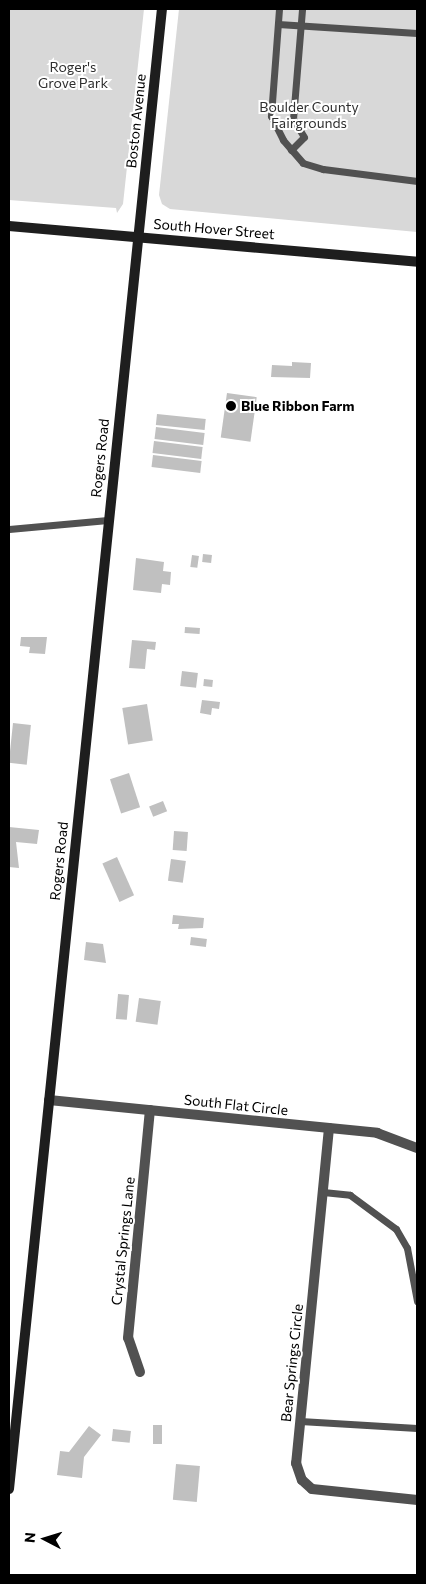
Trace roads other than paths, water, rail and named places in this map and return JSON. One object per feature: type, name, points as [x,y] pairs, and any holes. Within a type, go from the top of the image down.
[{"type":"street","name":"Boston Avenue","points":[[138,236],[162,9]]},
{"type":"street","name":"South Hover Street","points":[[9,226],[417,262]]},
{"type":"street","name":"Rogers Road","points":[[9,1489],[138,236]]},
{"type":"street","name":"South Flat Circle","points":[[49,1100],[377,1133],[417,1148]]},
{"type":"street","name":"Crystal Springs Lane","points":[[140,1372],[128,1338],[150,1110]]},
{"type":"street","name":"Bear Springs Circle","points":[[329,1128],[296,1463],[302,1480],[312,1489],[417,1500]]},
{"type":"lane","points":[[279,9],[272,116],[291,150],[303,162],[323,169],[417,181]]},
{"type":"lane","points":[[291,150],[304,137],[293,118],[302,9]]},
{"type":"lane","points":[[278,24],[417,33]]},
{"type":"lane","points":[[9,529],[108,520]]},
{"type":"lane","points":[[323,1192],[350,1195],[396,1229],[407,1248],[417,1301]]},
{"type":"lane","points":[[300,1421],[417,1428]]},
{"type":"place","name":"Blue Ribbon Farm","points":[[231,406]]},
{"type":"park label","name":"Roger's Grove Park","points":[[73,76]]},
{"type":"park label","name":"Boulder County Fairgrounds","points":[[309,116]]}]
